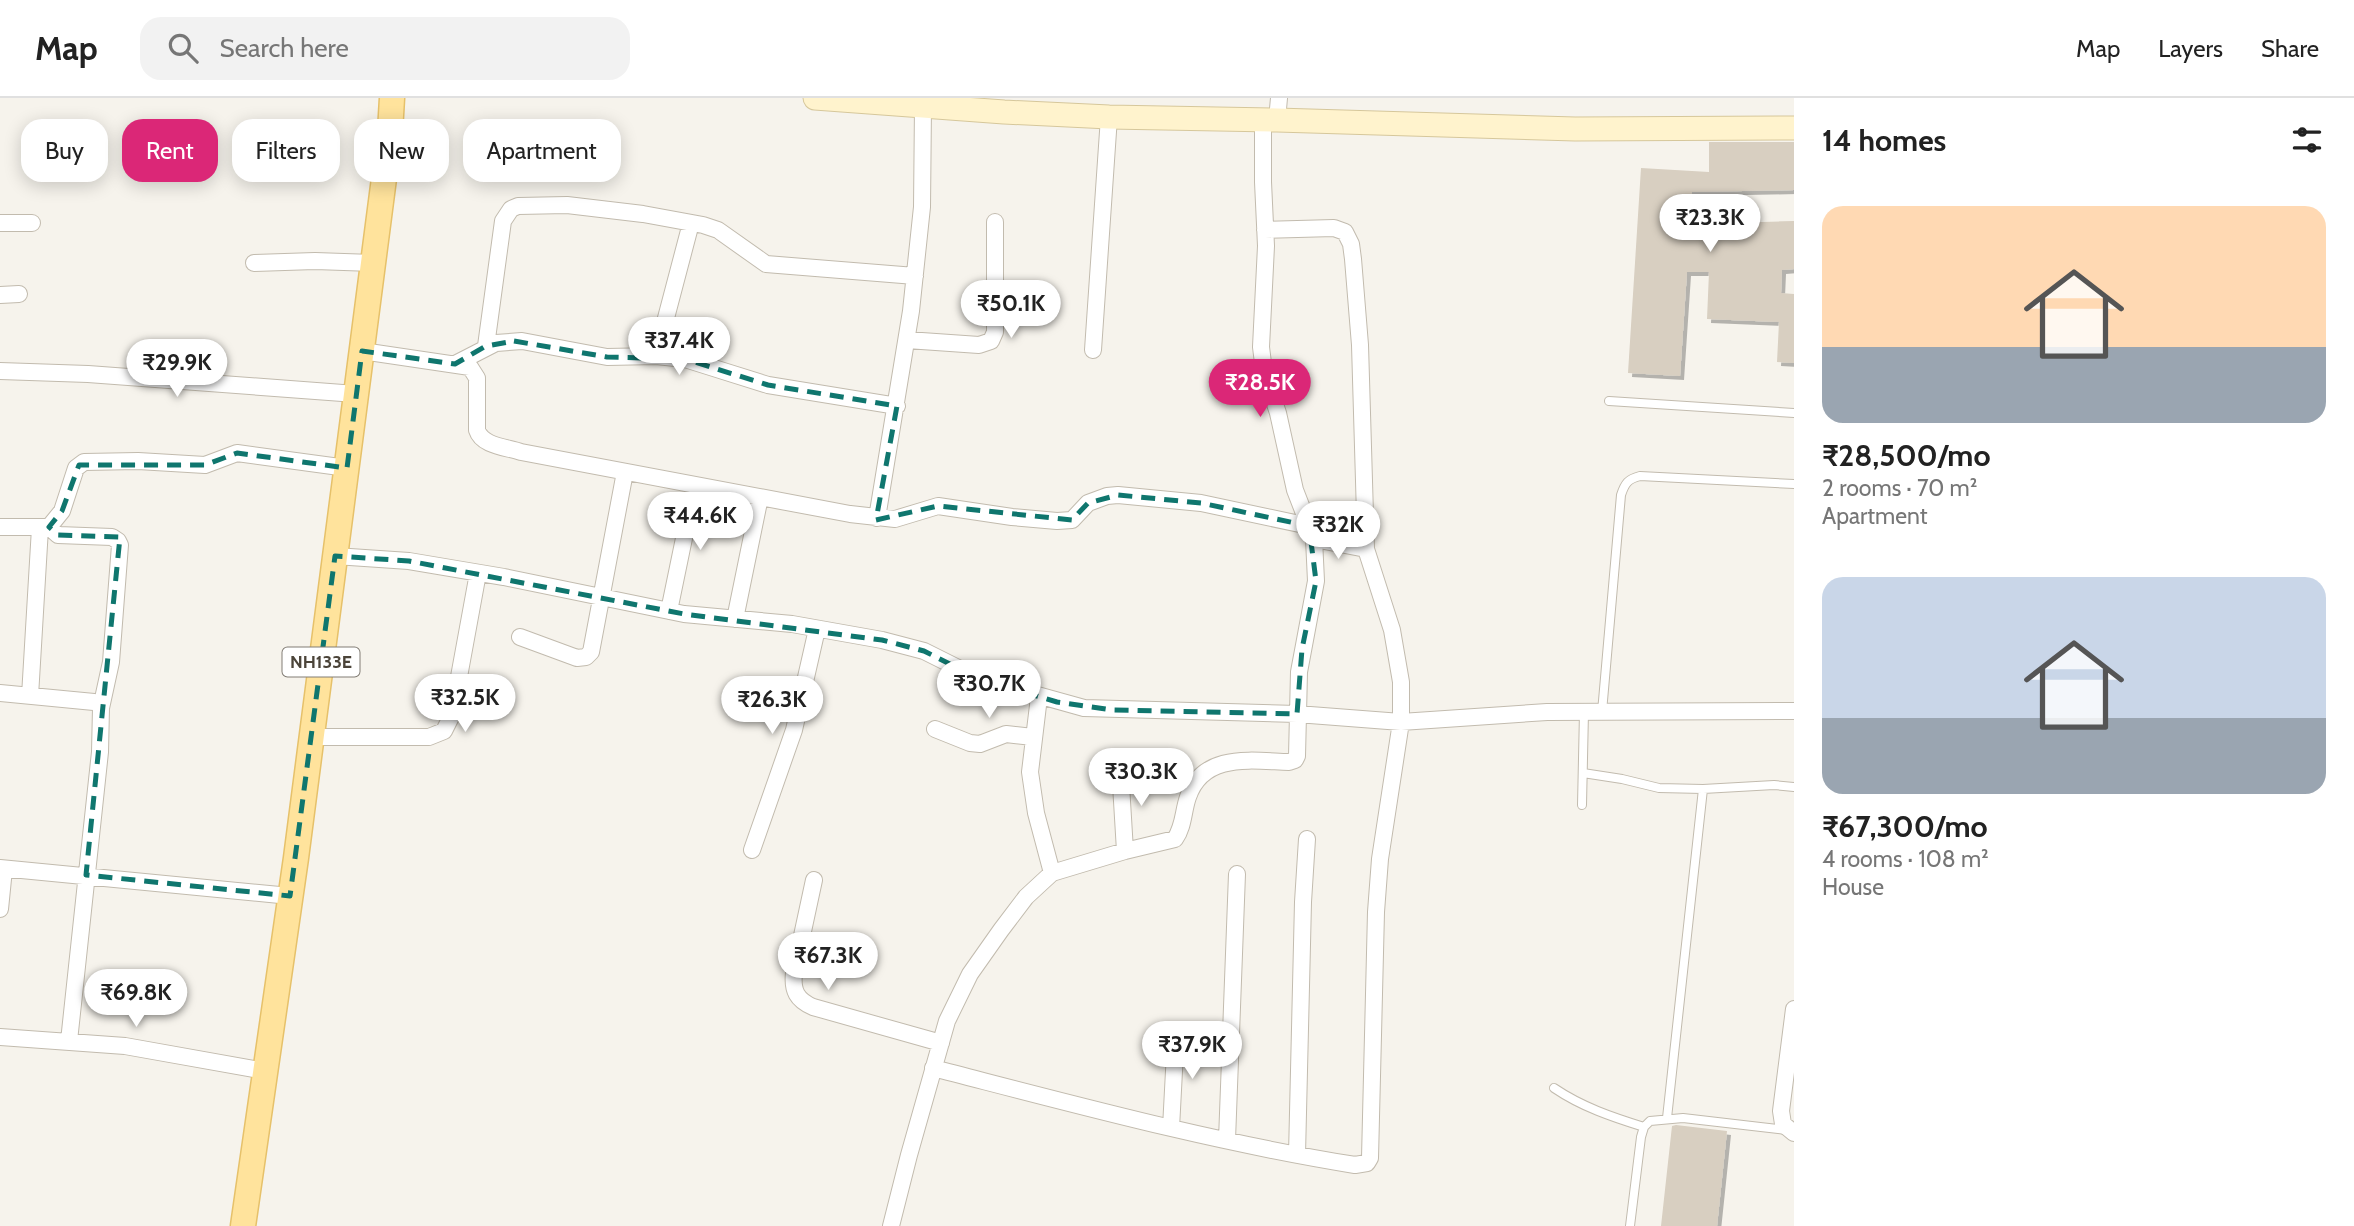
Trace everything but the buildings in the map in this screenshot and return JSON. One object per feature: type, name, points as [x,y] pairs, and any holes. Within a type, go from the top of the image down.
[{"type":"main road","name":"NH133E","points":[[243,1226],[312,737],[390,132],[392,98]]},
{"type":"street","points":[[815,98],[1039,106],[1109,117],[1273,113],[1575,129],[1794,128]]},
{"type":"street","points":[[877,518],[897,406],[915,276],[922,207],[924,102]]},
{"type":"street","points":[[891,1226],[947,1020],[970,974],[1026,897],[1052,873],[1175,839],[1194,784],[1213,766],[1224,762],[1295,760],[1302,649],[1316,581],[1312,533],[1295,490],[1278,413],[1264,371],[1261,324],[1273,113]]},
{"type":"street","points":[[1093,350],[1109,117]]},
{"type":"street","points":[[486,346],[503,220],[511,209],[525,205],[567,205],[691,223],[718,230],[765,264],[915,276]]},
{"type":"street","points":[[907,340],[979,345],[991,341],[995,332],[995,222]]},
{"type":"street","points":[[0,223],[32,223]]},
{"type":"street","points":[[656,356],[691,223]]},
{"type":"street","points":[[933,1068],[1171,1128],[1297,1155],[1358,1165],[1367,1163],[1370,1158],[1376,912],[1380,859],[1401,722],[1401,682],[1392,630],[1367,549],[1360,345],[1351,244],[1345,232],[1334,228],[1265,230]]},
{"type":"street","points":[[254,263],[373,263]]},
{"type":"street","points":[[0,295],[19,294]]},
{"type":"street","points":[[455,364],[486,346],[514,341],[598,356],[685,359],[768,384],[897,406]]},
{"type":"street","points":[[362,351],[470,367],[475,373],[479,436],[487,442],[521,452],[877,518],[902,518],[925,508],[938,506],[1012,517],[1072,520],[1088,503],[1118,495],[1201,503],[1367,549]]},
{"type":"street","points":[[0,371],[88,374],[356,394]]},
{"type":"street","points":[[30,696],[45,528],[62,511],[76,468],[84,463],[138,461],[205,465],[237,453],[346,468]]},
{"type":"street","points":[[520,637],[573,657],[586,657],[592,646],[625,472]]},
{"type":"street","points":[[669,611],[695,485]]},
{"type":"street","points":[[735,619],[760,497]]},
{"type":"street","points":[[0,527],[45,528],[58,535],[109,537],[118,541],[120,555],[117,613],[107,690],[101,708],[100,752],[69,1041]]},
{"type":"street","points":[[335,556],[409,561],[669,611],[817,629],[882,640],[923,651],[980,679],[1084,708],[1297,714],[1401,722],[1547,712],[1794,711]]},
{"type":"street","points":[[312,737],[429,737],[444,731],[452,715],[478,573]]},
{"type":"street","points":[[752,850],[794,730],[817,629]]},
{"type":"street","points":[[0,693],[94,702],[99,703],[101,708]]},
{"type":"street","points":[[1039,697],[1033,737],[1031,790],[1052,873]]},
{"type":"street","points":[[935,729],[979,744],[1006,734],[1033,737]]},
{"type":"street","points":[[1120,768],[1125,851]]},
{"type":"street","points":[[1297,1155],[1307,839]]},
{"type":"street","points":[[0,909],[2,868],[290,896]]},
{"type":"street","points":[[1227,1140],[1237,874]]},
{"type":"street","points":[[814,880],[794,973],[796,995],[813,1007],[941,1042]]},
{"type":"street","points":[[1792,1132],[1783,1124],[1781,1111],[1794,1009]]},
{"type":"street","points":[[1171,1128],[1176,1033]]},
{"type":"street","points":[[0,1037],[125,1046],[265,1071]]},
{"type":"lane","points":[[1609,401],[1794,413]]},
{"type":"lane","points":[[1602,712],[1624,484],[1631,478],[1640,476],[1794,484]]},
{"type":"lane","points":[[1582,806],[1584,712]]},
{"type":"lane","points":[[1583,773],[1622,779],[1649,787],[1794,787]]},
{"type":"lane","points":[[1667,1118],[1703,789]]},
{"type":"lane","points":[[1554,1088],[1592,1110],[1644,1127]]},
{"type":"lane","points":[[1630,1226],[1634,1174],[1644,1127],[1650,1121],[1683,1118],[1792,1132]]},
{"type":"highlighted area","points":[[514,341],[607,357],[685,359],[768,385],[897,406],[876,520],[938,506],[1072,520],[1088,503],[1118,495],[1201,503],[1309,526],[1316,581],[1302,649],[1297,714],[1113,710],[1057,702],[980,679],[924,651],[882,640],[684,614],[409,561],[335,556],[290,896],[86,875],[120,537],[58,535],[49,527],[62,511],[79,465],[205,465],[237,453],[347,468],[362,351],[455,364],[486,346]]}]
